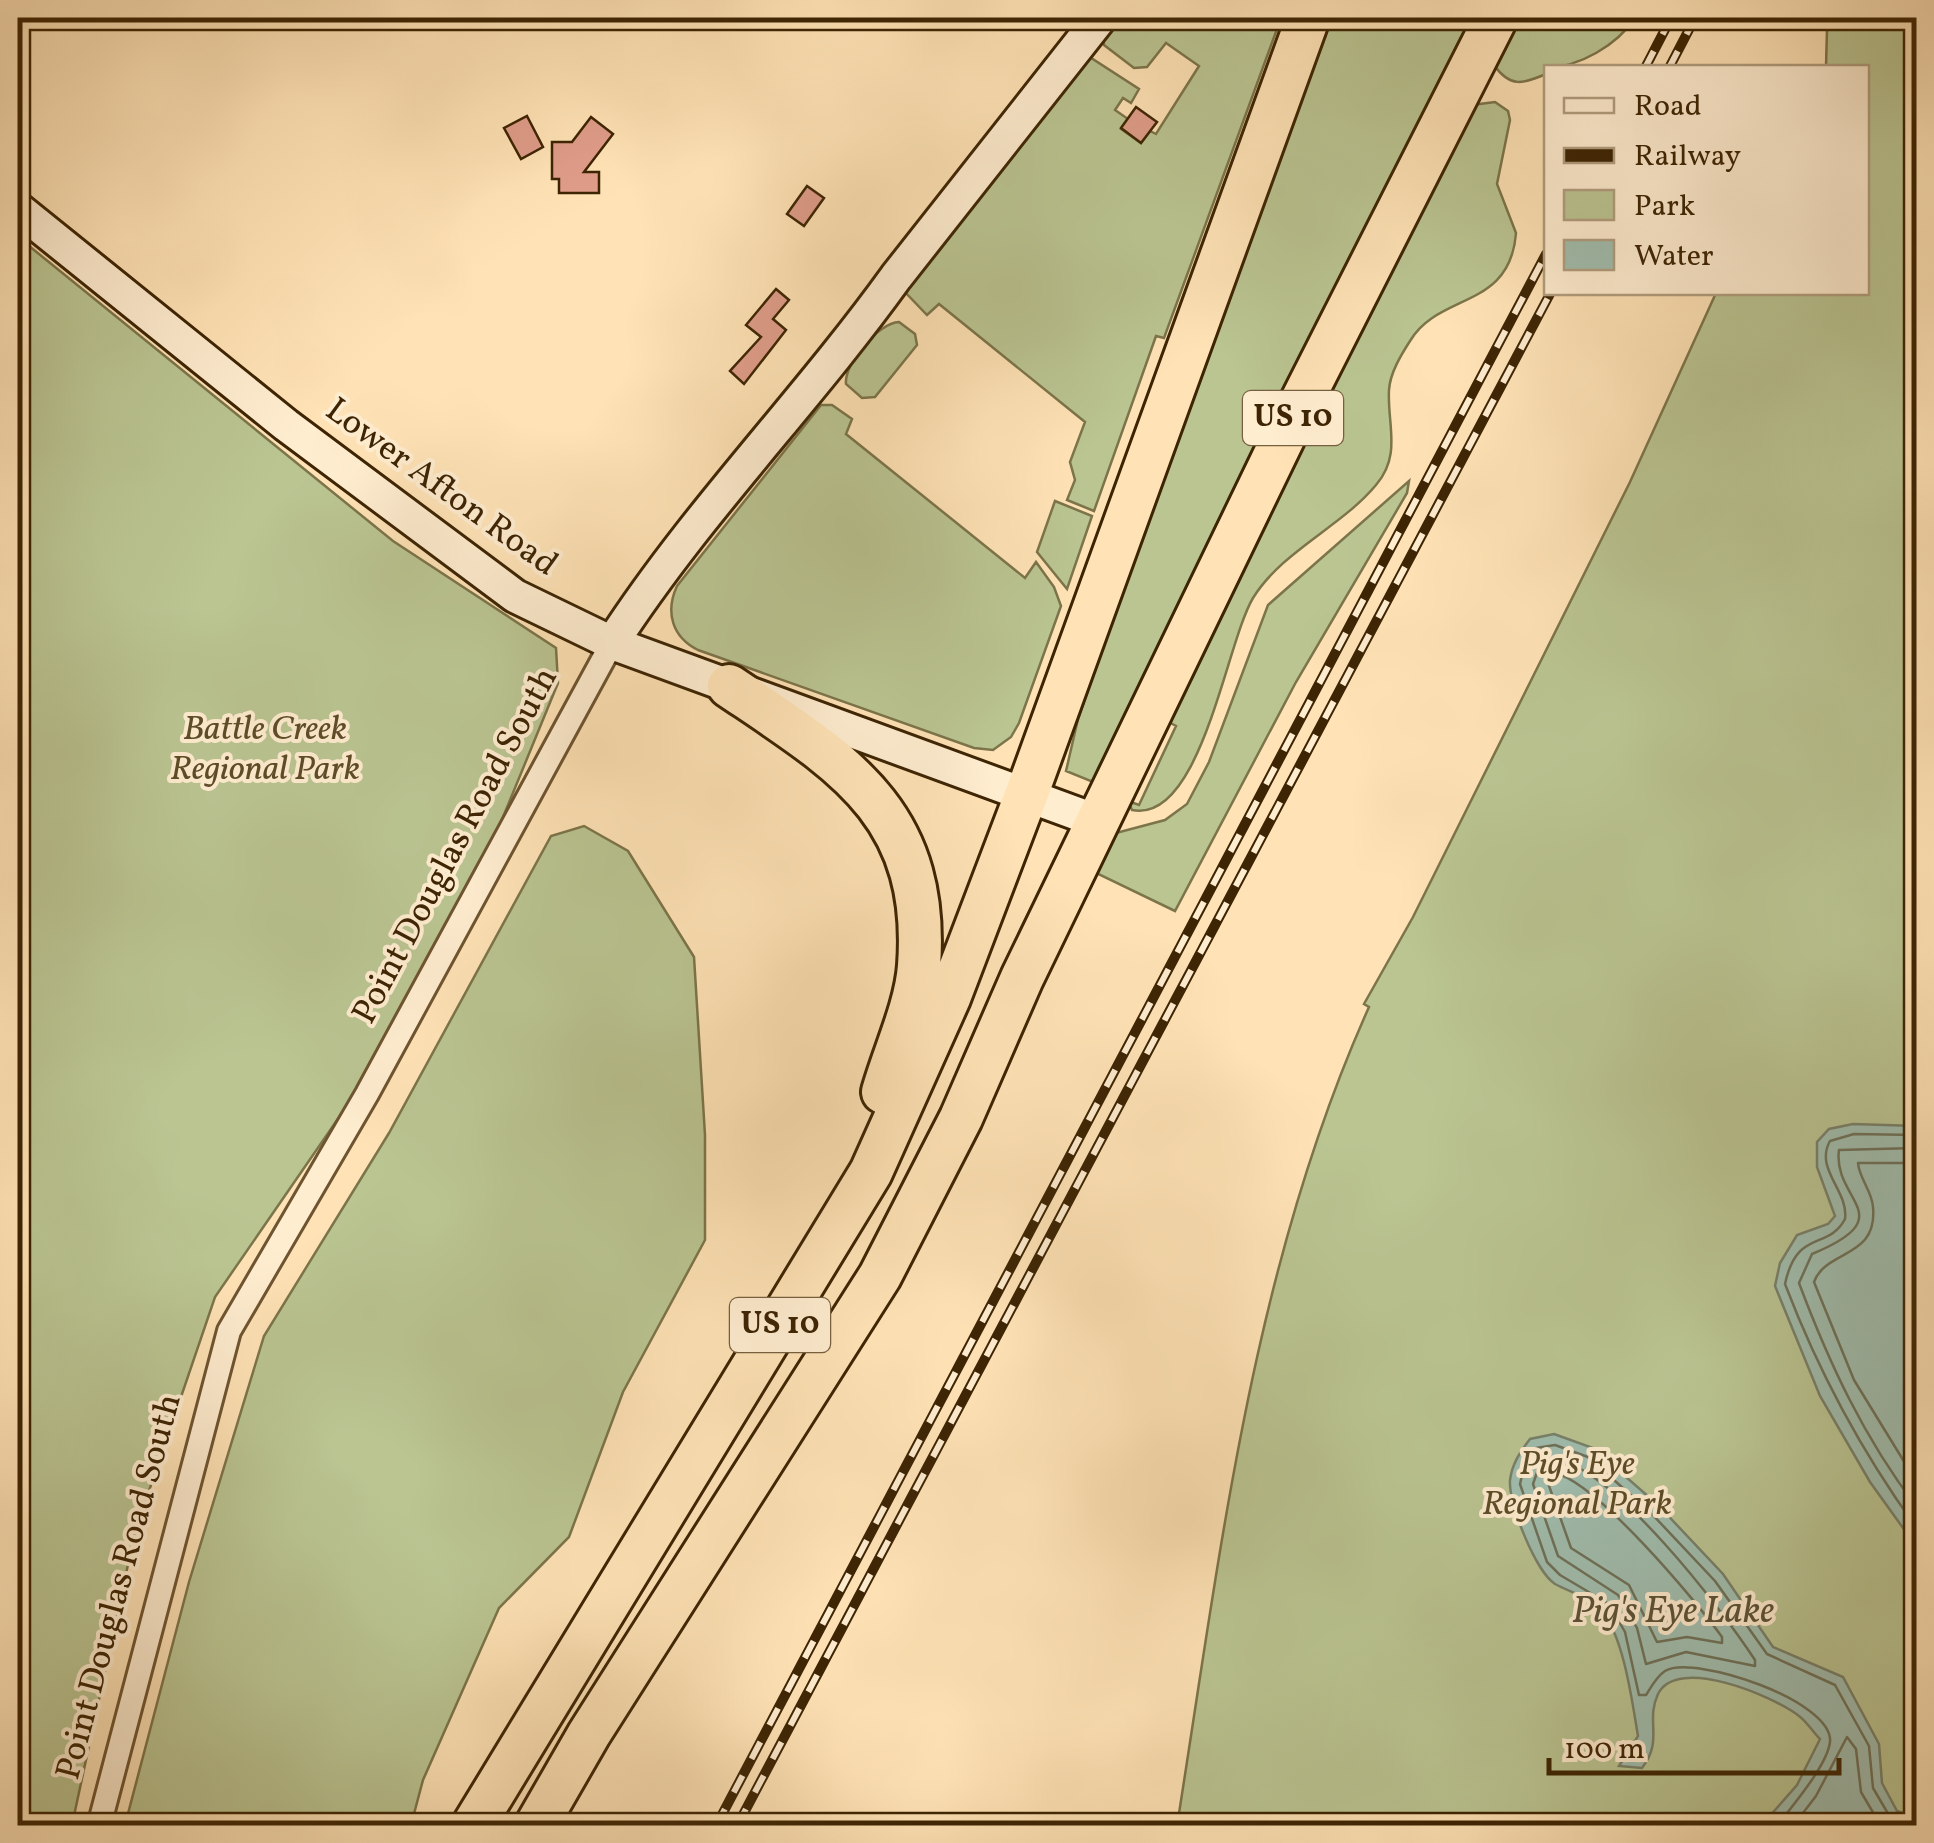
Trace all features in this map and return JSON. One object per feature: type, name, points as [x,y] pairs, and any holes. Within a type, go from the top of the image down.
[{"type":"highway","name":"US 10","points":[[473,1826],[871,1172],[949,998],[1028,793],[1308,18]]},
{"type":"highway","name":"US 10","points":[[536,1826],[589,1734],[880,1276],[961,1118],[1096,821],[1287,430],[1496,18]]},
{"type":"highway","points":[[729,686],[816,744],[887,813],[918,884],[919,969],[880,1100],[871,1172]]},
{"type":"main road","name":"Point Douglas Road South","points":[[612,643],[720,496],[873,313],[896,277],[1100,18]]},
{"type":"main road","name":"Lower Afton Road","points":[[18,210],[490,582],[612,643],[1096,821]]},
{"type":"street","name":"Point Douglas Road South","points":[[98,1826],[230,1331],[367,1094],[612,643]]},
{"type":"green space","points":[[1114,18],[1281,18],[1164,338],[1156,336],[1094,511],[1067,500],[1075,480],[1070,462],[1085,422],[939,304],[927,315],[904,291],[1088,56],[1139,89],[1131,103],[1123,98],[1115,110],[1128,119],[1121,129],[1141,143],[1150,131],[1156,134],[1199,66],[1166,43],[1147,67],[1134,68],[1104,45],[1102,32]]},
{"type":"green space","points":[[1322,18],[1480,18],[1093,782],[1066,771],[1078,719]]},
{"type":"green space","points":[[1518,18],[1635,18],[1596,53],[1568,65],[1544,65],[1544,75],[1530,80],[1511,81],[1494,65]]},
{"type":"green space","name":"Pig's Eye Regional Park","points":[[1832,18],[1916,18],[1916,1825],[1177,1826],[1226,1513],[1269,1306],[1296,1205],[1329,1105],[1369,1007],[1364,1004],[1413,917],[1630,482],[1715,295],[1869,295],[1869,65],[1826,65],[1827,29]]},
{"type":"green space","points":[[1495,102],[1508,111],[1510,120],[1497,184],[1516,233],[1511,258],[1487,288],[1438,314],[1410,341],[1390,384],[1391,451],[1384,474],[1362,500],[1265,581],[1243,621],[1193,761],[1176,789],[1156,807],[1132,810],[1128,801],[1139,805],[1176,726],[1165,720],[1472,105]]},
{"type":"green space","name":"Battle Creek Regional Park","points":[[18,237],[393,541],[556,648],[558,683],[440,971],[215,1297],[135,1532],[72,1825],[18,1825]]},
{"type":"green space","points":[[899,322],[915,334],[917,345],[875,397],[862,398],[846,384],[850,366],[872,337]]},
{"type":"green space","points":[[821,405],[832,405],[852,419],[846,434],[1025,578],[1036,562],[1054,587],[1061,606],[1019,723],[1011,737],[993,750],[974,748],[698,650],[682,638],[673,623],[677,586]]},
{"type":"green space","points":[[1409,481],[1407,493],[1296,682],[1175,911],[1094,872],[1112,834],[1165,820],[1187,804],[1209,762],[1268,605]]},
{"type":"green space","points":[[1055,501],[1092,516],[1067,589],[1037,552]]},
{"type":"green space","points":[[584,826],[628,851],[694,957],[705,1135],[705,1240],[623,1392],[569,1537],[499,1608],[423,1780],[411,1825],[125,1825],[189,1582],[264,1336],[389,1133],[551,836]]},
{"type":"water","points":[[1853,1124],[1916,1126],[1916,1546],[1870,1482],[1820,1396],[1775,1286],[1780,1263],[1797,1235],[1828,1224],[1835,1216],[1817,1167],[1817,1142],[1829,1129]]},
{"type":"water","name":"Pig's Eye Lake","points":[[1554,1434],[1593,1448],[1658,1505],[1723,1574],[1773,1647],[1843,1677],[1879,1744],[1882,1783],[1897,1811],[1916,1817],[1916,1825],[1762,1825],[1797,1785],[1820,1739],[1802,1718],[1786,1708],[1726,1683],[1684,1678],[1668,1683],[1654,1704],[1648,1758],[1642,1768],[1619,1766],[1638,1736],[1616,1637],[1597,1606],[1555,1584],[1540,1566],[1525,1536],[1511,1491],[1513,1469],[1530,1439]]},
{"type":"building","points":[[1136,107],[1157,122],[1141,143],[1121,128]]},
{"type":"building","points":[[527,116],[543,147],[521,159],[504,128]]},
{"type":"building","points":[[591,117],[613,134],[584,172],[599,172],[599,193],[559,193],[559,179],[552,179],[552,142],[572,142]]},
{"type":"building","points":[[807,186],[824,198],[804,226],[787,214]]},
{"type":"building","points":[[776,289],[789,300],[773,319],[786,330],[744,384],[730,371],[761,337],[746,325]]},
{"type":"railway","points":[[1647,65],[1671,18]]},
{"type":"railway","points":[[1671,65],[1695,18]]},
{"type":"railway","points":[[716,1826],[1544,258]]},
{"type":"railway","points":[[737,1826],[1549,295]]}]
